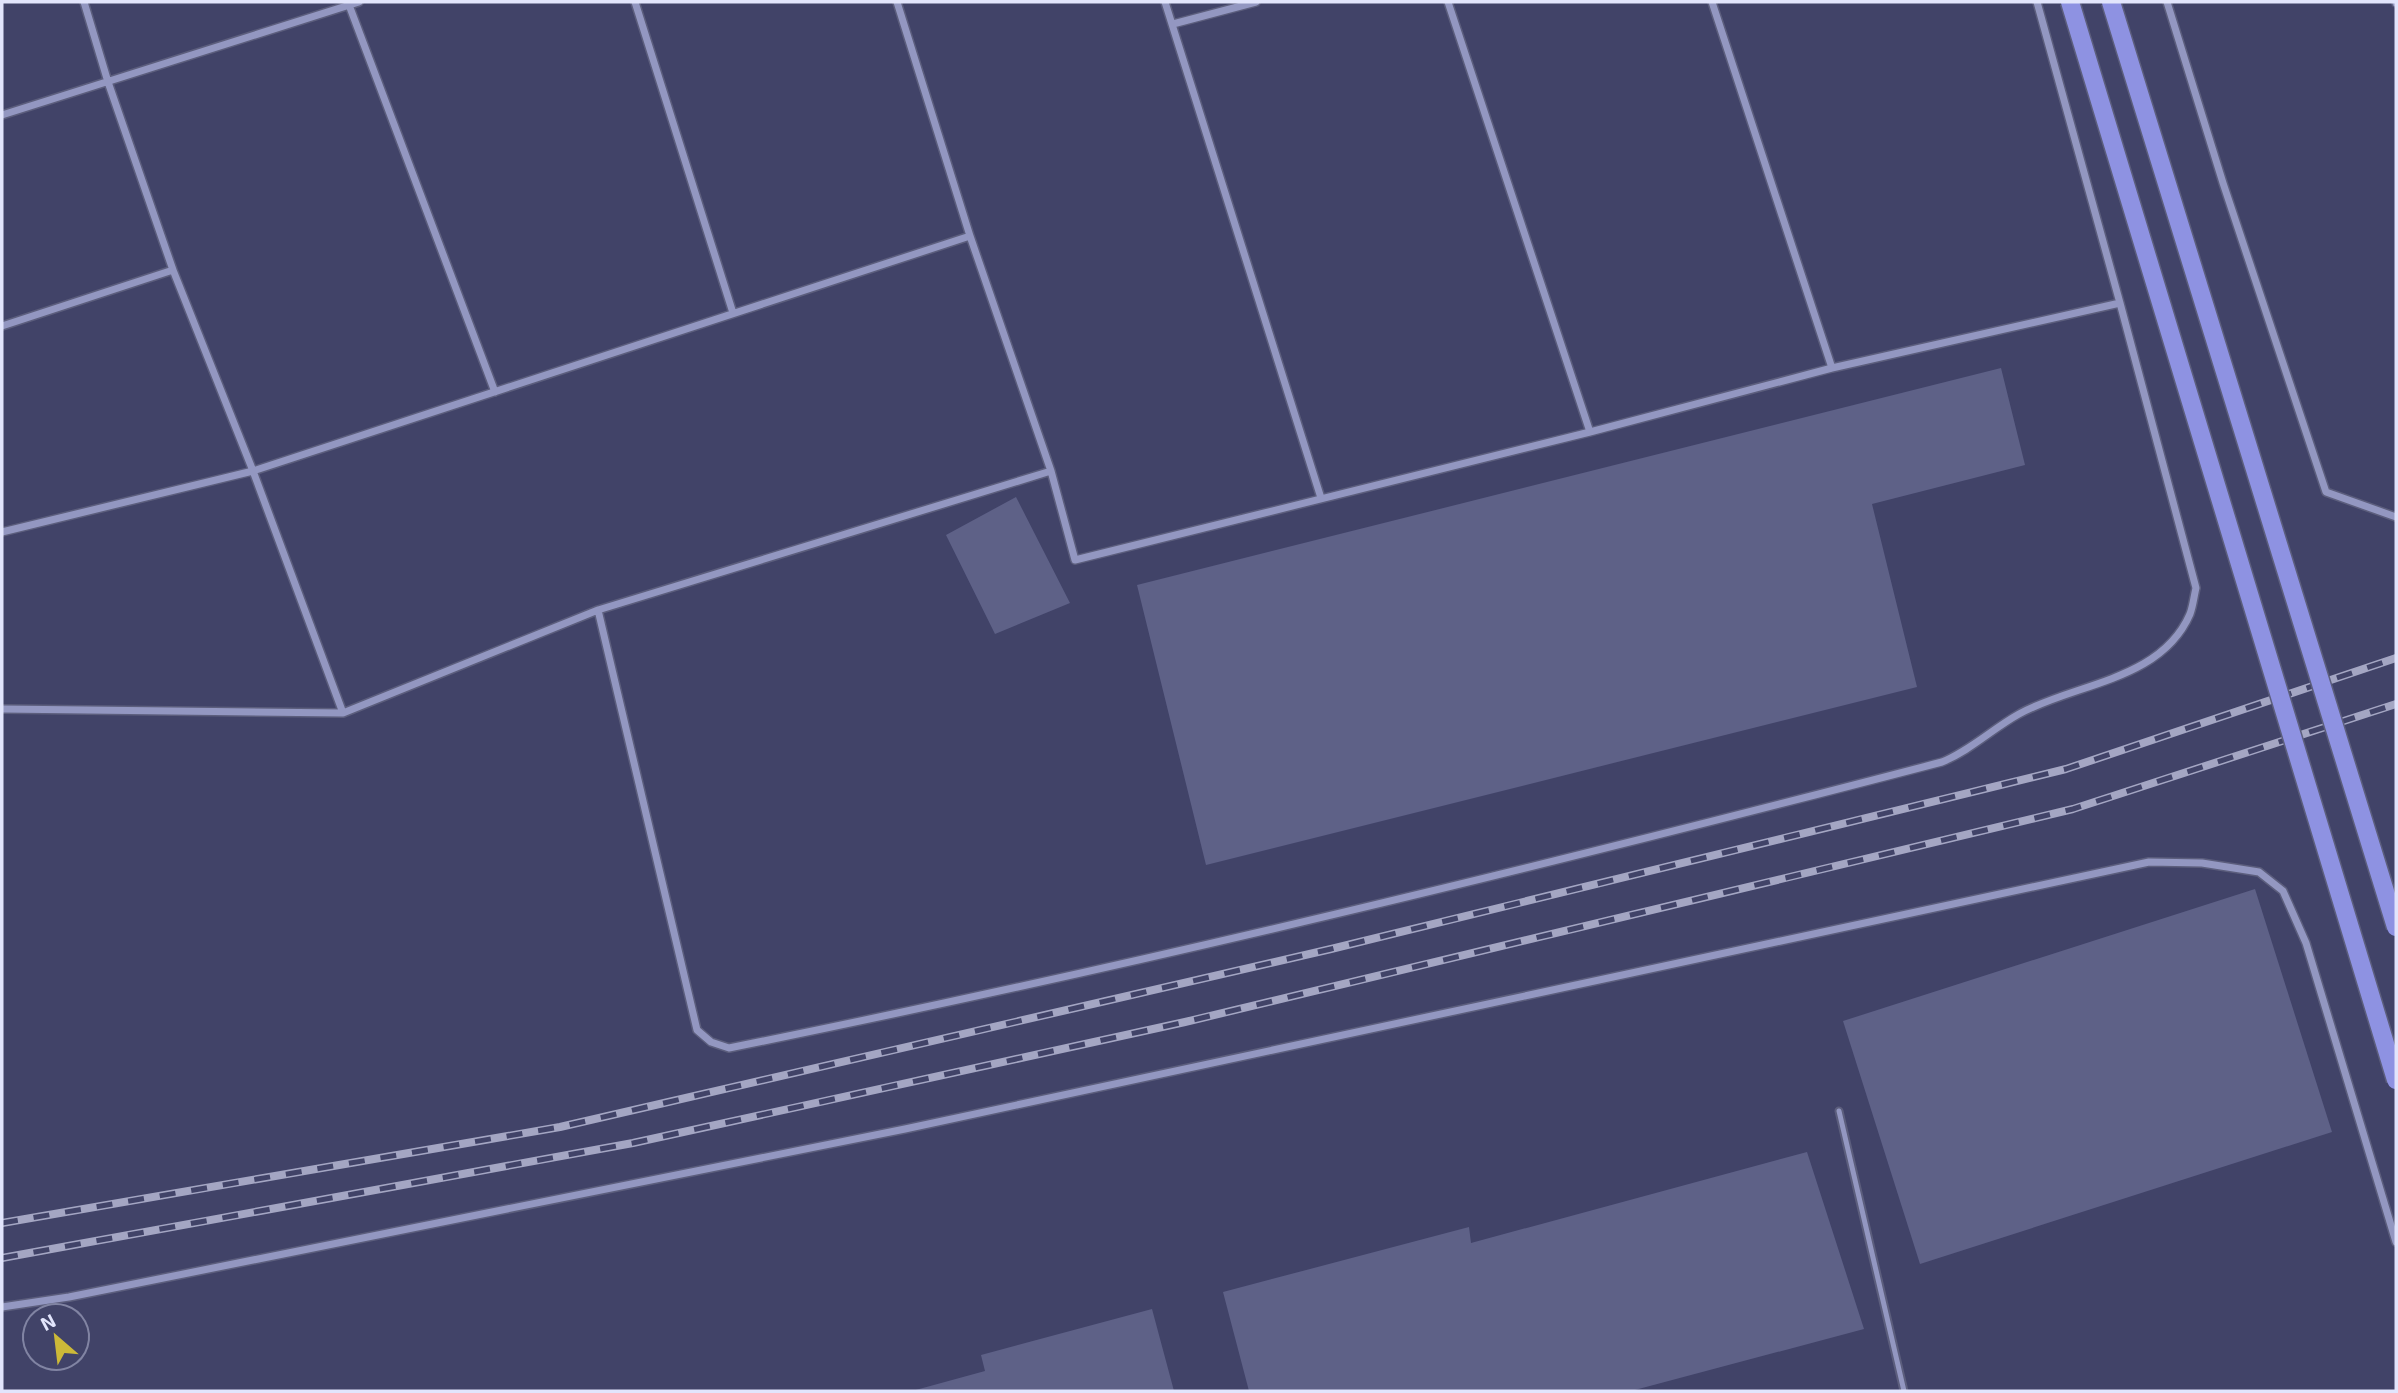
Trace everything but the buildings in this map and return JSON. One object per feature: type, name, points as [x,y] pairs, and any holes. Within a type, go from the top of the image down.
[{"type":"main road","points":[[2070,2],[2396,1080]]},
{"type":"main road","points":[[2111,2],[2396,927]]},
{"type":"street","points":[[84,2],[108,82],[173,270],[253,471],[342,713]]},
{"type":"street","points":[[2,115],[359,2]]},
{"type":"street","points":[[635,2],[733,313]]},
{"type":"street","points":[[897,2],[970,236],[1051,471],[1075,561],[1590,432],[1832,368],[2120,303]]},
{"type":"street","points":[[1165,2],[1321,498]]},
{"type":"street","points":[[1172,24],[1256,2]]},
{"type":"street","points":[[1448,2],[1590,432]]},
{"type":"street","points":[[1712,2],[1832,368]]},
{"type":"street","points":[[598,610],[697,1030],[711,1042],[729,1048],[938,1006],[1619,846],[1942,762],[1964,753],[2020,713],[2148,663],[2173,640],[2190,614],[2196,588],[2037,2]]},
{"type":"street","points":[[2167,2],[2223,183],[2326,492],[2396,517]]},
{"type":"street","points":[[349,5],[495,392]]},
{"type":"street","points":[[2,532],[253,471],[970,236]]},
{"type":"street","points":[[2,326],[173,270]]},
{"type":"street","points":[[2,709],[342,713],[598,610],[1051,471]]},
{"type":"street","points":[[2,1307],[69,1297],[905,1129],[2149,862],[2202,863],[2259,872],[2283,891],[2305,943],[2396,1242]]},
{"type":"lane","points":[[1839,1111],[1904,1391]]},
{"type":"railway","points":[[2,1223],[560,1127],[1331,949],[2066,769],[2396,658]]},
{"type":"railway","points":[[2,1258],[633,1143],[1185,1022],[2073,809],[2396,704]]}]
